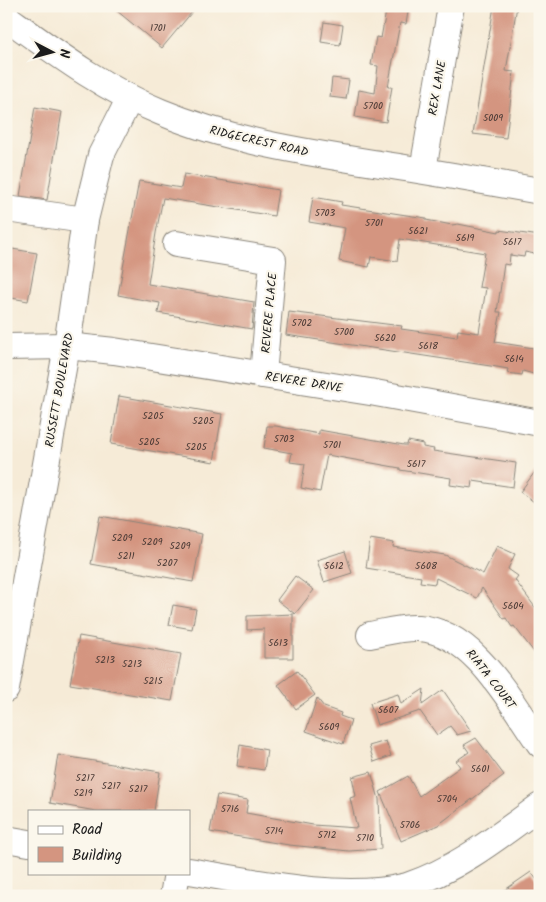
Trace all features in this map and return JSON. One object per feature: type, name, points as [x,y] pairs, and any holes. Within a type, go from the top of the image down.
[{"type":"street","name":"REX LANE","points":[[422,170],[451,6]]},
{"type":"street","name":"RIDGECREST ROAD","points":[[6,17],[70,64],[130,98],[161,112],[229,136],[295,151],[422,170],[540,191]]},
{"type":"street","name":"RUSSETT BOULEVARD","points":[[6,689],[67,346],[85,220],[102,155],[130,98]]},
{"type":"street","points":[[6,208],[85,220]]},
{"type":"street","name":"REVERE PLACE","points":[[176,244],[273,260],[263,375]]},
{"type":"street","name":"REVERE DRIVE","points":[[6,347],[67,346],[263,375],[540,423]]},
{"type":"street","name":"RIATA COURT","points":[[370,635],[401,628],[419,628],[440,632],[454,638],[484,666],[540,744]]},
{"type":"street","points":[[190,871],[278,886],[342,894],[384,891],[412,884],[448,869],[494,840],[540,806]]},
{"type":"street","points":[[6,839],[28,843]]},
{"type":"street","points":[[173,896],[177,874]]},
{"type":"building","points":[[111,6],[197,6],[162,48]]},
{"type":"building","points":[[387,6],[409,6],[406,24],[400,23],[388,87],[392,87],[386,122],[355,117],[359,90],[375,93],[378,66],[371,65],[376,37],[381,38]]},
{"type":"building","points":[[494,6],[517,6],[506,71],[514,72],[506,138],[473,134]]},
{"type":"building","points":[[324,22],[343,25],[340,45],[321,42]]},
{"type":"building","points":[[332,78],[349,80],[346,99],[330,97]]},
{"type":"building","points":[[35,107],[62,112],[47,200],[20,196]]},
{"type":"building","points":[[184,174],[278,190],[274,216],[163,198],[156,233],[148,284],[254,302],[252,329],[158,313],[160,303],[118,295],[139,181],[181,188]]},
{"type":"building","points":[[313,197],[342,202],[341,205],[426,218],[426,220],[452,225],[458,224],[499,232],[499,230],[540,236],[540,255],[525,252],[524,257],[510,255],[509,265],[504,264],[497,312],[501,312],[495,342],[540,349],[540,376],[523,371],[522,375],[507,373],[508,369],[497,367],[286,335],[289,312],[402,326],[401,329],[457,337],[458,330],[479,333],[486,288],[479,287],[485,253],[400,239],[397,261],[371,257],[369,267],[339,261],[345,228],[309,222]]},
{"type":"building","points":[[12,249],[37,253],[28,301],[6,297]]},
{"type":"building","points":[[119,396],[222,414],[214,462],[111,444]]},
{"type":"building","points":[[267,426],[319,434],[319,430],[404,445],[407,445],[408,441],[423,444],[423,447],[434,449],[433,451],[516,463],[513,487],[473,481],[472,488],[450,485],[451,478],[327,455],[320,492],[301,488],[305,464],[290,462],[292,453],[264,448]]},
{"type":"building","points":[[540,465],[540,506],[520,492]]},
{"type":"building","points":[[100,516],[202,534],[193,582],[91,564]]},
{"type":"building","points":[[370,539],[394,543],[393,547],[445,555],[483,574],[497,546],[515,554],[508,569],[518,576],[515,580],[540,614],[540,660],[514,626],[512,627],[506,618],[504,619],[482,588],[477,598],[436,578],[435,584],[420,582],[421,577],[366,568]]},
{"type":"building","points":[[345,551],[352,573],[324,582],[317,560]]},
{"type":"building","points":[[295,576],[314,590],[295,614],[277,600]]},
{"type":"building","points":[[173,605],[196,609],[192,629],[169,625]]},
{"type":"building","points":[[293,614],[293,658],[264,658],[264,629],[247,630],[247,616]]},
{"type":"building","points":[[79,636],[181,654],[172,701],[70,684]]},
{"type":"building","points":[[297,671],[315,695],[296,709],[278,685]]},
{"type":"building","points":[[424,689],[422,705],[443,690],[471,731],[457,735],[450,726],[437,735],[420,711],[377,725],[370,703],[398,694],[401,704]]},
{"type":"building","points":[[317,698],[324,707],[341,713],[340,716],[351,720],[343,744],[306,731]]},
{"type":"building","points":[[476,738],[504,775],[438,825],[401,841],[380,792],[408,776],[419,796],[460,767],[456,761],[469,752],[464,745]]},
{"type":"building","points":[[386,741],[391,756],[374,762],[369,746]]},
{"type":"building","points":[[240,745],[267,750],[264,770],[237,766]]},
{"type":"building","points":[[58,755],[160,772],[154,810],[90,810],[50,803]]},
{"type":"building","points":[[371,772],[379,799],[381,849],[349,851],[289,845],[210,832],[217,795],[248,800],[246,813],[313,825],[357,828],[350,798],[356,796],[352,777]]},
{"type":"building","points":[[531,872],[540,884],[540,896],[496,896]]}]
